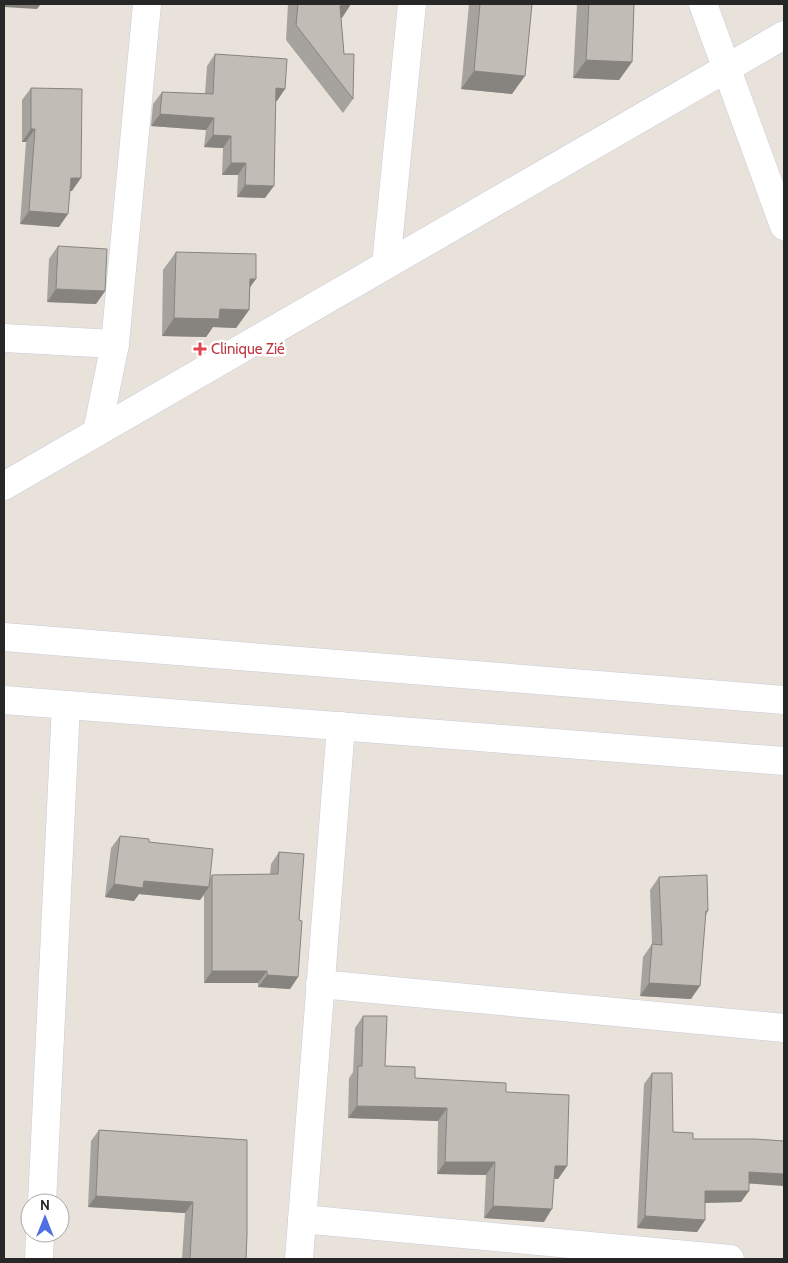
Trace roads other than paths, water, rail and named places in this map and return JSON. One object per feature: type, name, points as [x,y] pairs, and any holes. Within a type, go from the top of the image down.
[{"type":"street","points":[[97,432],[115,344],[147,4]]},
{"type":"street","points":[[386,265],[412,4]]},
{"type":"street","points":[[703,4],[784,226]]},
{"type":"street","points":[[4,486],[784,35]]},
{"type":"street","points":[[4,338],[115,344]]},
{"type":"street","points":[[4,637],[784,700]]},
{"type":"street","points":[[4,700],[784,761]]},
{"type":"street","points":[[42,1193],[66,705]]},
{"type":"street","points":[[299,1259],[341,726]]},
{"type":"street","points":[[320,984],[784,1028]]},
{"type":"street","points":[[302,1219],[730,1259]]},
{"type":"street","points":[[39,1259],[40,1243]]},
{"type":"place","name":"Clinique Zié","points":[[200,349]]}]
